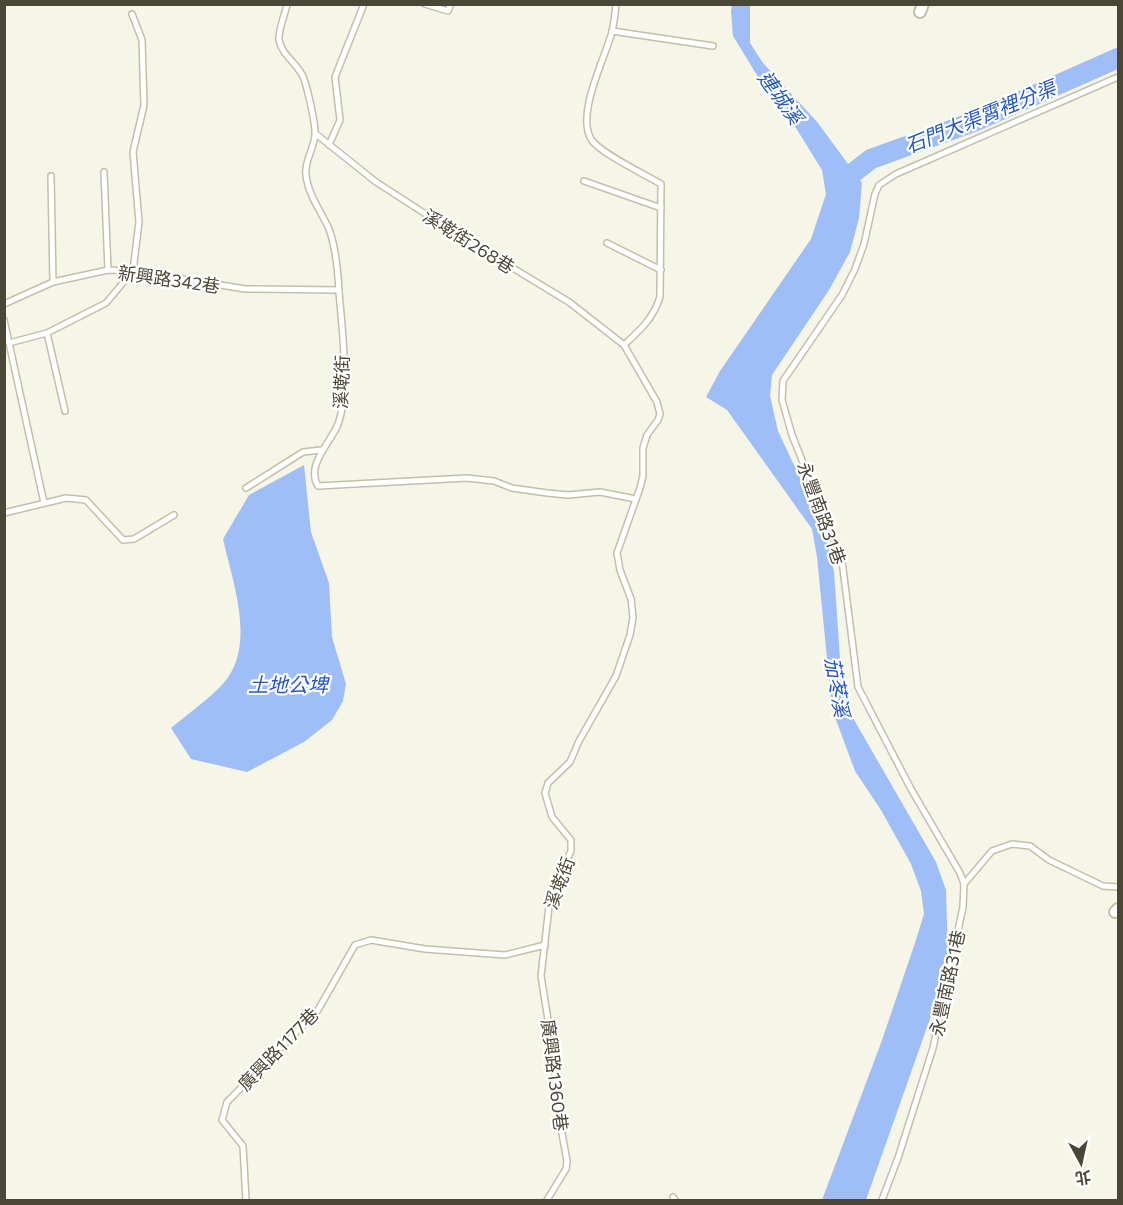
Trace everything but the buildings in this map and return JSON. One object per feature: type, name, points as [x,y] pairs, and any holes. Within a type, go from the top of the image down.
[{"type":"lane","name":"溪墘街","points":[[287,4],[279,38],[283,51],[298,66],[305,79],[316,134],[305,171],[308,187],[329,230],[335,253],[339,290],[344,396],[337,427],[321,450],[315,471],[315,482],[318,486],[467,478],[547,493],[568,495],[600,492],[636,499]]},
{"type":"lane","points":[[329,145],[340,120],[335,77],[364,4]]},
{"type":"lane","points":[[425,4],[448,11],[451,4]]},
{"type":"lane","points":[[616,4],[612,31],[590,99],[587,128],[591,140],[603,150],[661,184],[660,297],[656,311],[648,323],[624,345]]},
{"type":"lane","points":[[9,343],[46,333],[106,303],[133,271],[139,222],[133,152],[144,105],[142,40],[132,14]]},
{"type":"lane","points":[[612,31],[713,46]]},
{"type":"lane","name":"永豐南路31巷","points":[[882,1200],[898,1158],[933,1048],[963,907],[964,884],[858,687],[842,561],[792,435],[782,400],[783,381],[842,295],[855,269],[879,185],[896,174],[1119,77]]},
{"type":"lane","name":"溪墘街268巷","points":[[316,134],[376,182],[569,302],[624,345]]},
{"type":"lane","points":[[104,172],[108,270]]},
{"type":"lane","points":[[51,176],[53,282]]},
{"type":"lane","points":[[584,181],[661,208]]},
{"type":"lane","points":[[607,243],[660,270]]},
{"type":"lane","name":"新興路342巷","points":[[4,304],[53,282],[108,270],[133,271],[244,289],[339,290]]},
{"type":"lane","points":[[4,320],[44,502]]},
{"type":"lane","points":[[46,333],[65,411]]},
{"type":"lane","name":"溪墘街","points":[[545,945],[550,898],[571,851],[571,840],[552,817],[545,793],[548,783],[570,762],[579,741],[616,676],[630,635],[633,617],[631,599],[620,570],[617,553],[643,476],[645,441],[660,414],[657,402],[624,345]]},
{"type":"lane","points":[[246,488],[303,452],[321,450]]},
{"type":"lane","points":[[4,513],[66,498],[86,500],[123,540],[134,539],[174,515]]},
{"type":"lane","points":[[964,884],[992,851],[1012,844],[1030,846],[1049,860],[1103,886],[1119,888]]},
{"type":"lane","name":"廣興路1177巷","points":[[246,1200],[243,1146],[222,1120],[227,1102],[318,1010],[355,945],[371,940],[426,949],[505,955],[545,945]]},
{"type":"lane","name":"廣興路1360巷","points":[[545,945],[541,976],[554,1057],[557,1106],[567,1161],[566,1169],[547,1200]]},
{"type":"water","points":[[732,5],[750,5],[750,43],[763,63],[818,123],[862,183],[859,218],[850,252],[829,290],[772,375],[770,396],[778,431],[824,529],[834,572],[842,687],[853,718],[936,862],[946,890],[948,954],[938,996],[866,1200],[822,1200],[881,1043],[924,914],[921,891],[911,864],[881,810],[855,771],[832,709],[817,557],[812,529],[727,410],[706,397],[720,371],[811,239],[826,194],[822,170],[791,120],[766,90],[733,36]]},
{"type":"water","name":"土地公埤","points":[[304,465],[311,532],[329,583],[332,637],[346,684],[343,701],[332,720],[304,742],[247,772],[191,759],[171,728],[221,686],[232,671],[241,635],[237,595],[223,539],[249,495]]},
{"type":"waterway","name":"石門大渠霄裡分渠","points":[[844,180],[871,159],[976,121],[1118,58]]},
{"type":"water label","name":"連城溪","points":[[781,97]]},
{"type":"water label","name":"茄苳溪","points":[[838,687]]}]
